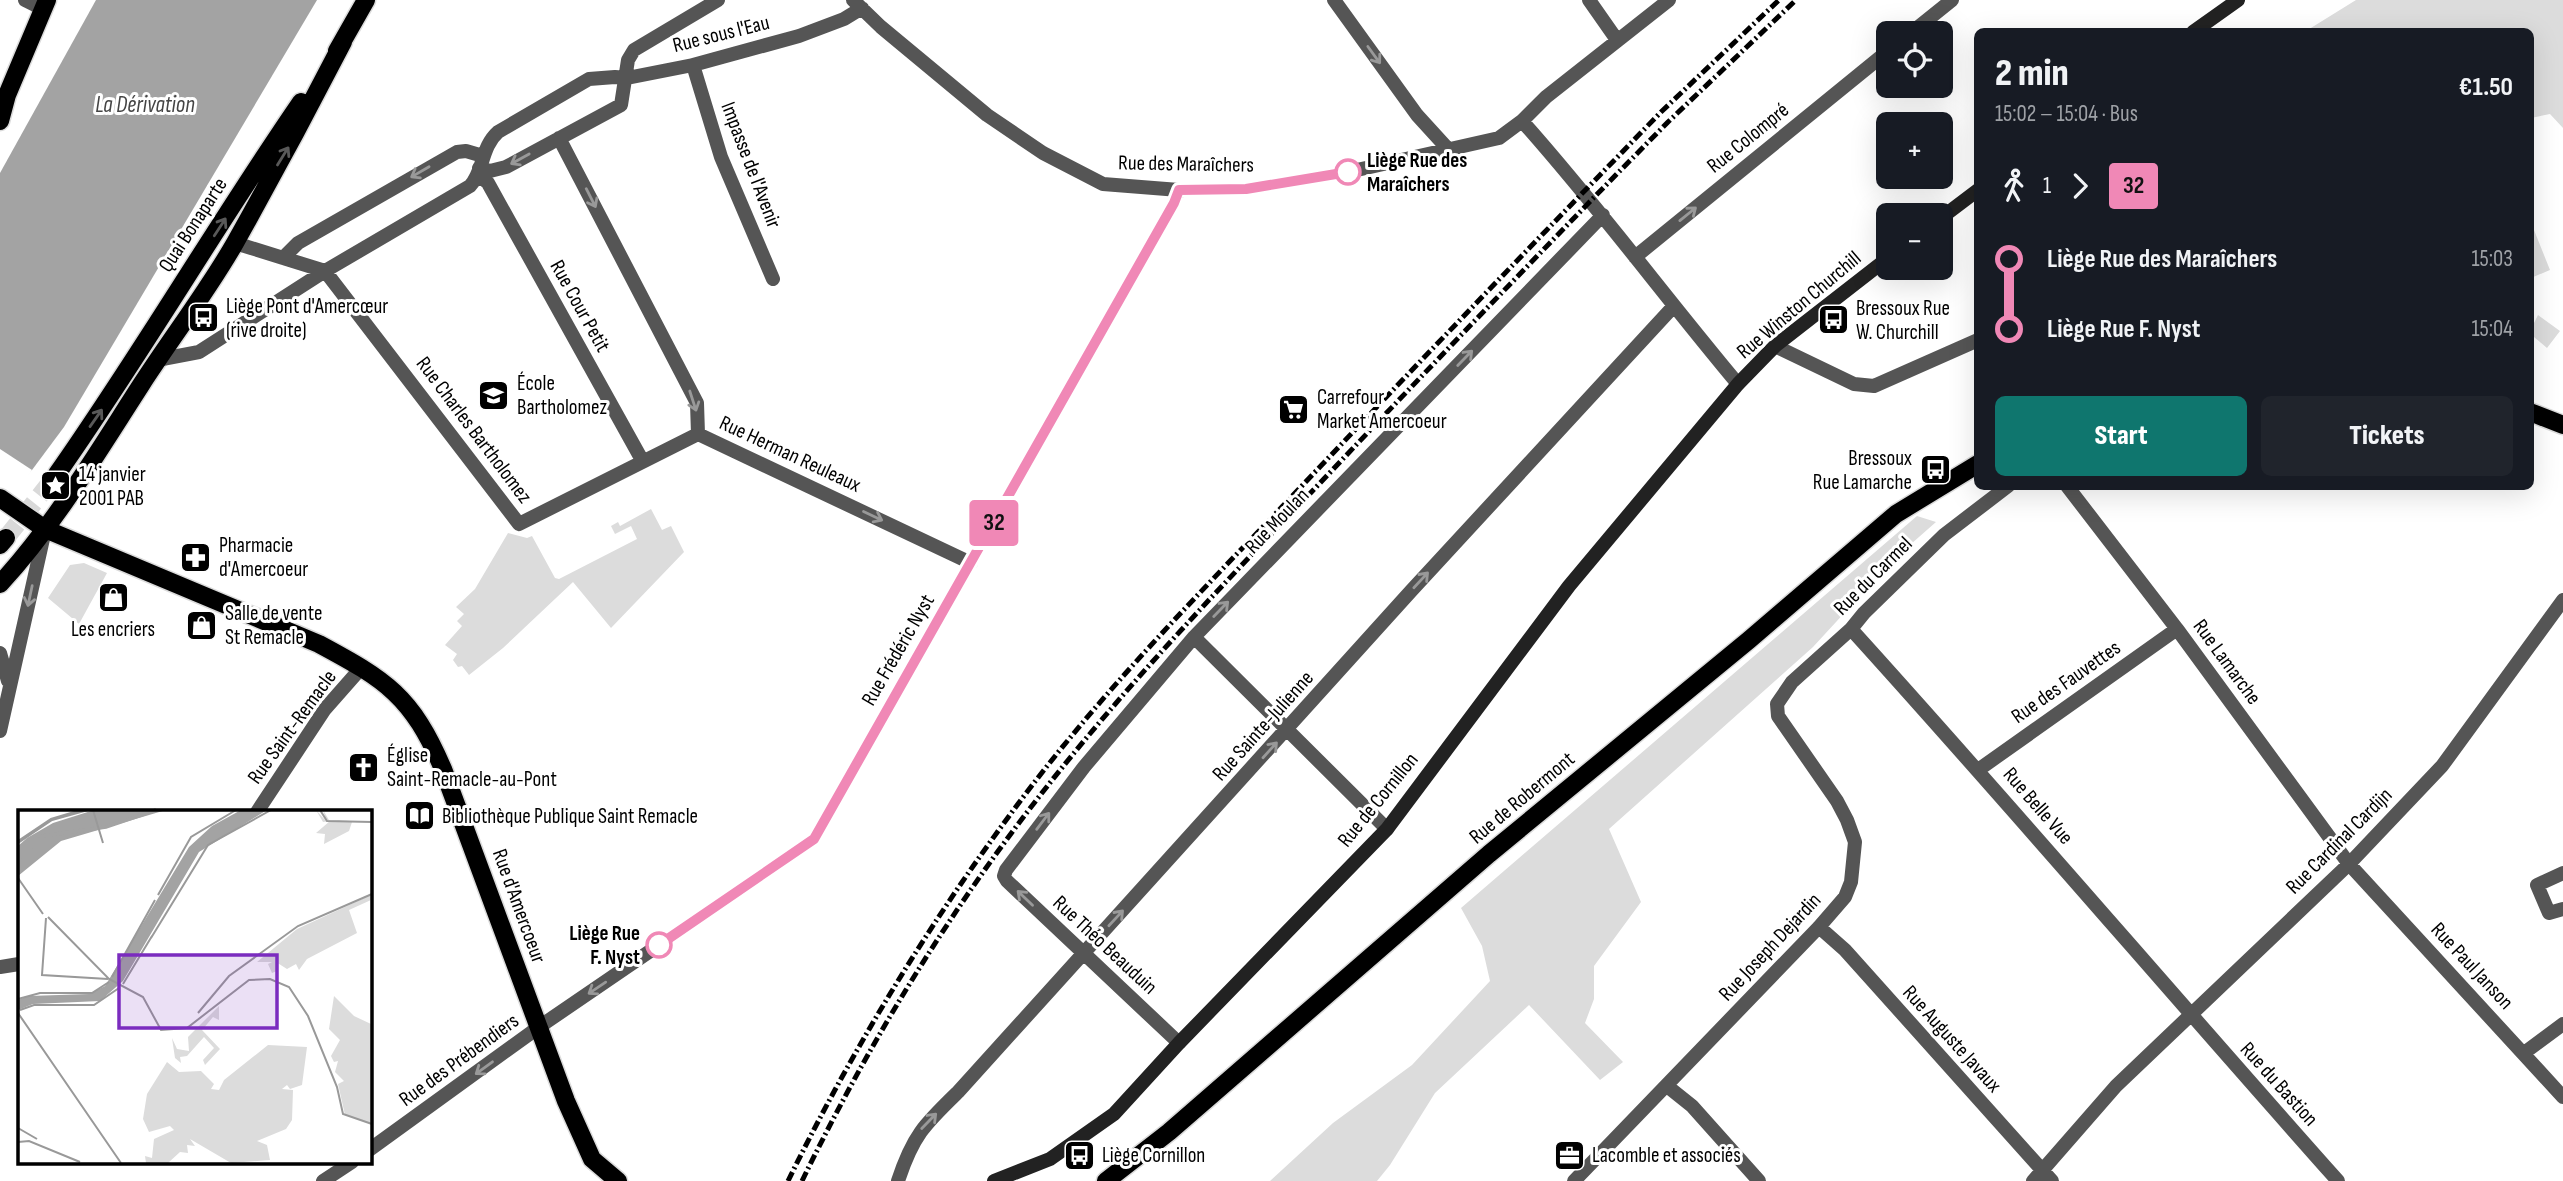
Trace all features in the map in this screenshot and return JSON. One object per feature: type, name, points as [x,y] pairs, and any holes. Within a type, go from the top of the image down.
[{"type":"main road","name":"Quai Bonaparte","points":[[57,474],[105,405],[263,158],[343,42],[366,0]]},
{"type":"main road","points":[[2199,28],[2238,0]]},
{"type":"main road","points":[[0,121],[45,4]]},
{"type":"main road","points":[[0,86],[30,40]]},
{"type":"main road","points":[[0,584],[67,499],[191,312],[287,150],[343,42]]},
{"type":"main road","points":[[1953,209],[1974,193]]},
{"type":"main road","name":"Rue Winston Churchill","points":[[1738,384],[1775,346],[1876,267]]},
{"type":"main road","name":"Rue de Cornillon","points":[[994,1181],[1051,1159],[1114,1114],[1179,1043],[1387,829],[1569,586],[1738,384]]},
{"type":"main road","points":[[2534,414],[2563,425]]},
{"type":"main road","name":"Rue de Robermont","points":[[1106,1181],[1169,1132],[1489,854],[1749,640],[1896,514],[1974,466]]},
{"type":"main road","name":"Rue d'Amercoeur","points":[[5,501],[45,529],[319,644],[362,667],[390,687],[411,708],[431,740],[551,1065],[592,1159],[618,1181]]},
{"type":"street","points":[[26,0],[45,4]]},
{"type":"street","name":"Rue sous l'Eau","points":[[283,258],[298,243],[457,152],[466,151],[490,172],[506,167],[621,105],[628,60],[634,50],[718,0]]},
{"type":"street","points":[[1334,0],[1417,115],[1448,149]]},
{"type":"street","points":[[1589,0],[1618,40]]},
{"type":"street","name":"Rue des Maraîchers","points":[[856,2],[881,27],[987,115],[1043,153],[1103,184],[1179,190],[1246,189],[1348,172],[1499,138],[1522,121],[1546,97],[1669,0]]},
{"type":"street","points":[[1926,21],[1951,0]]},
{"type":"street","name":"Rue sous l'Eau","points":[[157,360],[199,352],[325,271],[470,186],[489,140],[498,132],[589,79],[627,78],[693,65],[799,36],[844,19],[856,2]]},
{"type":"street","name":"Rue Colompré","points":[[1635,257],[1876,61]]},
{"type":"street","name":"Impasse de l'Avenir","points":[[693,65],[721,157],[773,279]]},
{"type":"street","points":[[1522,121],[1603,215],[1673,307],[1738,384]]},
{"type":"street","name":"Rue Herman Reuleaux","points":[[559,138],[697,403],[698,434],[971,563]]},
{"type":"street","name":"Rue Cour Petit","points":[[480,166],[642,460]]},
{"type":"street","name":"Rue Frédéric Nyst","points":[[539,1027],[814,839],[1179,190]]},
{"type":"street","name":"Rue Moulan","points":[[1004,876],[1084,767],[1194,637],[1603,215]]},
{"type":"street","points":[[234,243],[325,271]]},
{"type":"street","name":"Rue Charles Bartholomez","points":[[325,271],[519,524],[698,434]]},
{"type":"street","name":"Rue Sainte-Julienne","points":[[898,1181],[907,1153],[922,1127],[958,1092],[1673,307]]},
{"type":"street","points":[[1775,346],[1854,384],[1874,386],[1974,342]]},
{"type":"street","name":"Rue du Carmel","points":[[1777,704],[1792,682],[1851,629],[1944,535],[2003,490]]},
{"type":"street","name":"Rue Lamarche","points":[[2070,490],[2177,629],[2349,864]]},
{"type":"street","points":[[0,731],[45,529]]},
{"type":"street","name":"Rue Cardinal Cardijn","points":[[2043,1177],[2116,1086],[2349,864],[2442,766],[2563,600]]},
{"type":"street","name":"Rue Belle Vue","points":[[1851,629],[1978,769],[2189,1014]]},
{"type":"street","name":"Rue des Fauvettes","points":[[1978,769],[2177,629]]},
{"type":"street","points":[[1194,637],[1387,829]]},
{"type":"street","points":[[0,653],[6,667],[10,690]]},
{"type":"street","name":"Rue Saint-Remacle","points":[[258,810],[325,709],[362,667]]},
{"type":"street","name":"Rue Joseph Dejardin","points":[[1574,1181],[1819,927],[1844,897],[1851,882],[1855,842],[1847,820],[1837,801],[1778,716],[1777,704]]},
{"type":"street","name":"Rue Paul Janson","points":[[2349,864],[2563,1097]]},
{"type":"street","points":[[2563,873],[2537,885],[2549,913],[2563,909]]},
{"type":"street","name":"Rue Théo Beauduin","points":[[1004,876],[1082,954],[1179,1043]]},
{"type":"street","name":"Rue Auguste Javaux","points":[[1819,927],[1845,950],[2043,1177]]},
{"type":"street","points":[[0,967],[18,964]]},
{"type":"street","name":"Rue du Bastion","points":[[2189,1014],[2338,1181]]},
{"type":"street","points":[[2524,1054],[2563,1024]]},
{"type":"street","name":"Rue des Prébendiers","points":[[371,1149],[539,1027]]},
{"type":"street","points":[[1667,1086],[1692,1106],[1759,1181]]},
{"type":"street","points":[[323,1181],[349,1164]]},
{"type":"shaded area","points":[[2356,0],[2563,0],[2563,128],[2550,114],[2534,117],[2534,28],[2311,28]]},
{"type":"shaded area","points":[[2534,230],[2550,270],[2534,277]]},
{"type":"shaded area","points":[[2538,315],[2560,331],[2547,348],[2534,337],[2534,323]]},
{"type":"shaded area","points":[[651,509],[662,530],[671,526],[684,552],[611,628],[573,582],[503,648],[469,675],[462,666],[458,667],[453,660],[457,654],[445,645],[462,626],[457,621],[464,614],[456,607],[475,589],[508,533],[527,538],[532,536],[555,578],[559,579],[637,539],[631,526],[615,534],[611,526],[618,522],[620,526]]},
{"type":"shaded area","points":[[1917,516],[1936,522],[1894,559],[1813,647],[1609,829],[1641,902],[1594,966],[1594,999],[1585,1023],[1623,1062],[1600,1080],[1529,1005],[1435,1093],[1377,1181],[1270,1181],[1333,1123],[1412,1065],[1490,981],[1482,946],[1461,908]]},
{"type":"shaded area","points":[[84,563],[107,573],[79,624],[48,598],[70,565]]},
{"type":"water","name":"La Dérivation","points":[[96,0],[317,0],[64,427],[32,470],[0,505],[0,173]]},
{"type":"pier","points":[[0,449],[32,470],[21,487],[0,509]]},
{"type":"tunnel","points":[[6,538],[57,474]]},
{"type":"railway","points":[[788,1181],[838,1084],[893,989],[952,897],[1045,768],[1176,618],[1479,300],[1661,112],[1779,0]]},
{"type":"railway","points":[[802,1181],[878,1037],[934,944],[1028,811],[1093,730],[1196,614],[1493,302],[1668,122],[1796,0]]},
{"type":"bus line","name":"32","points":[[659,945],[814,839],[1179,190],[1246,189],[1348,172]]},
{"type":"place","name":"Liège Rue des Maraîchers","points":[[1348,172]]},
{"type":"place","name":"Liège Pont d'Amercœur (rive droite)","points":[[203,318]]},
{"type":"place","name":"Bressoux Rue W. Churchill","points":[[1833,320]]},
{"type":"place","name":"École Bartholomez","points":[[494,395]]},
{"type":"place","name":"Carrefour Market Amercoeur","points":[[1294,409]]},
{"type":"place","name":"Bressoux Rue Lamarche","points":[[1935,470]]},
{"type":"place","name":"14 janvier 2001 PAB","points":[[56,486]]},
{"type":"place","name":"Pharmacie d'Amercoeur","points":[[196,557]]},
{"type":"place","name":"Les encriers","points":[[113,597]]},
{"type":"place","name":"Salle de vente St Remacle","points":[[202,625]]},
{"type":"place","name":"Église Saint-Remacle-au-Pont","points":[[364,767]]},
{"type":"place","name":"Bibliothèque Publique Saint Remacle","points":[[419,816]]},
{"type":"place","name":"Liège Rue F. Nyst","points":[[659,945]]},
{"type":"place","name":"Liège Cornillon","points":[[1079,1155]]},
{"type":"place","name":"Lacomble et associés","points":[[1569,1155]]}]
